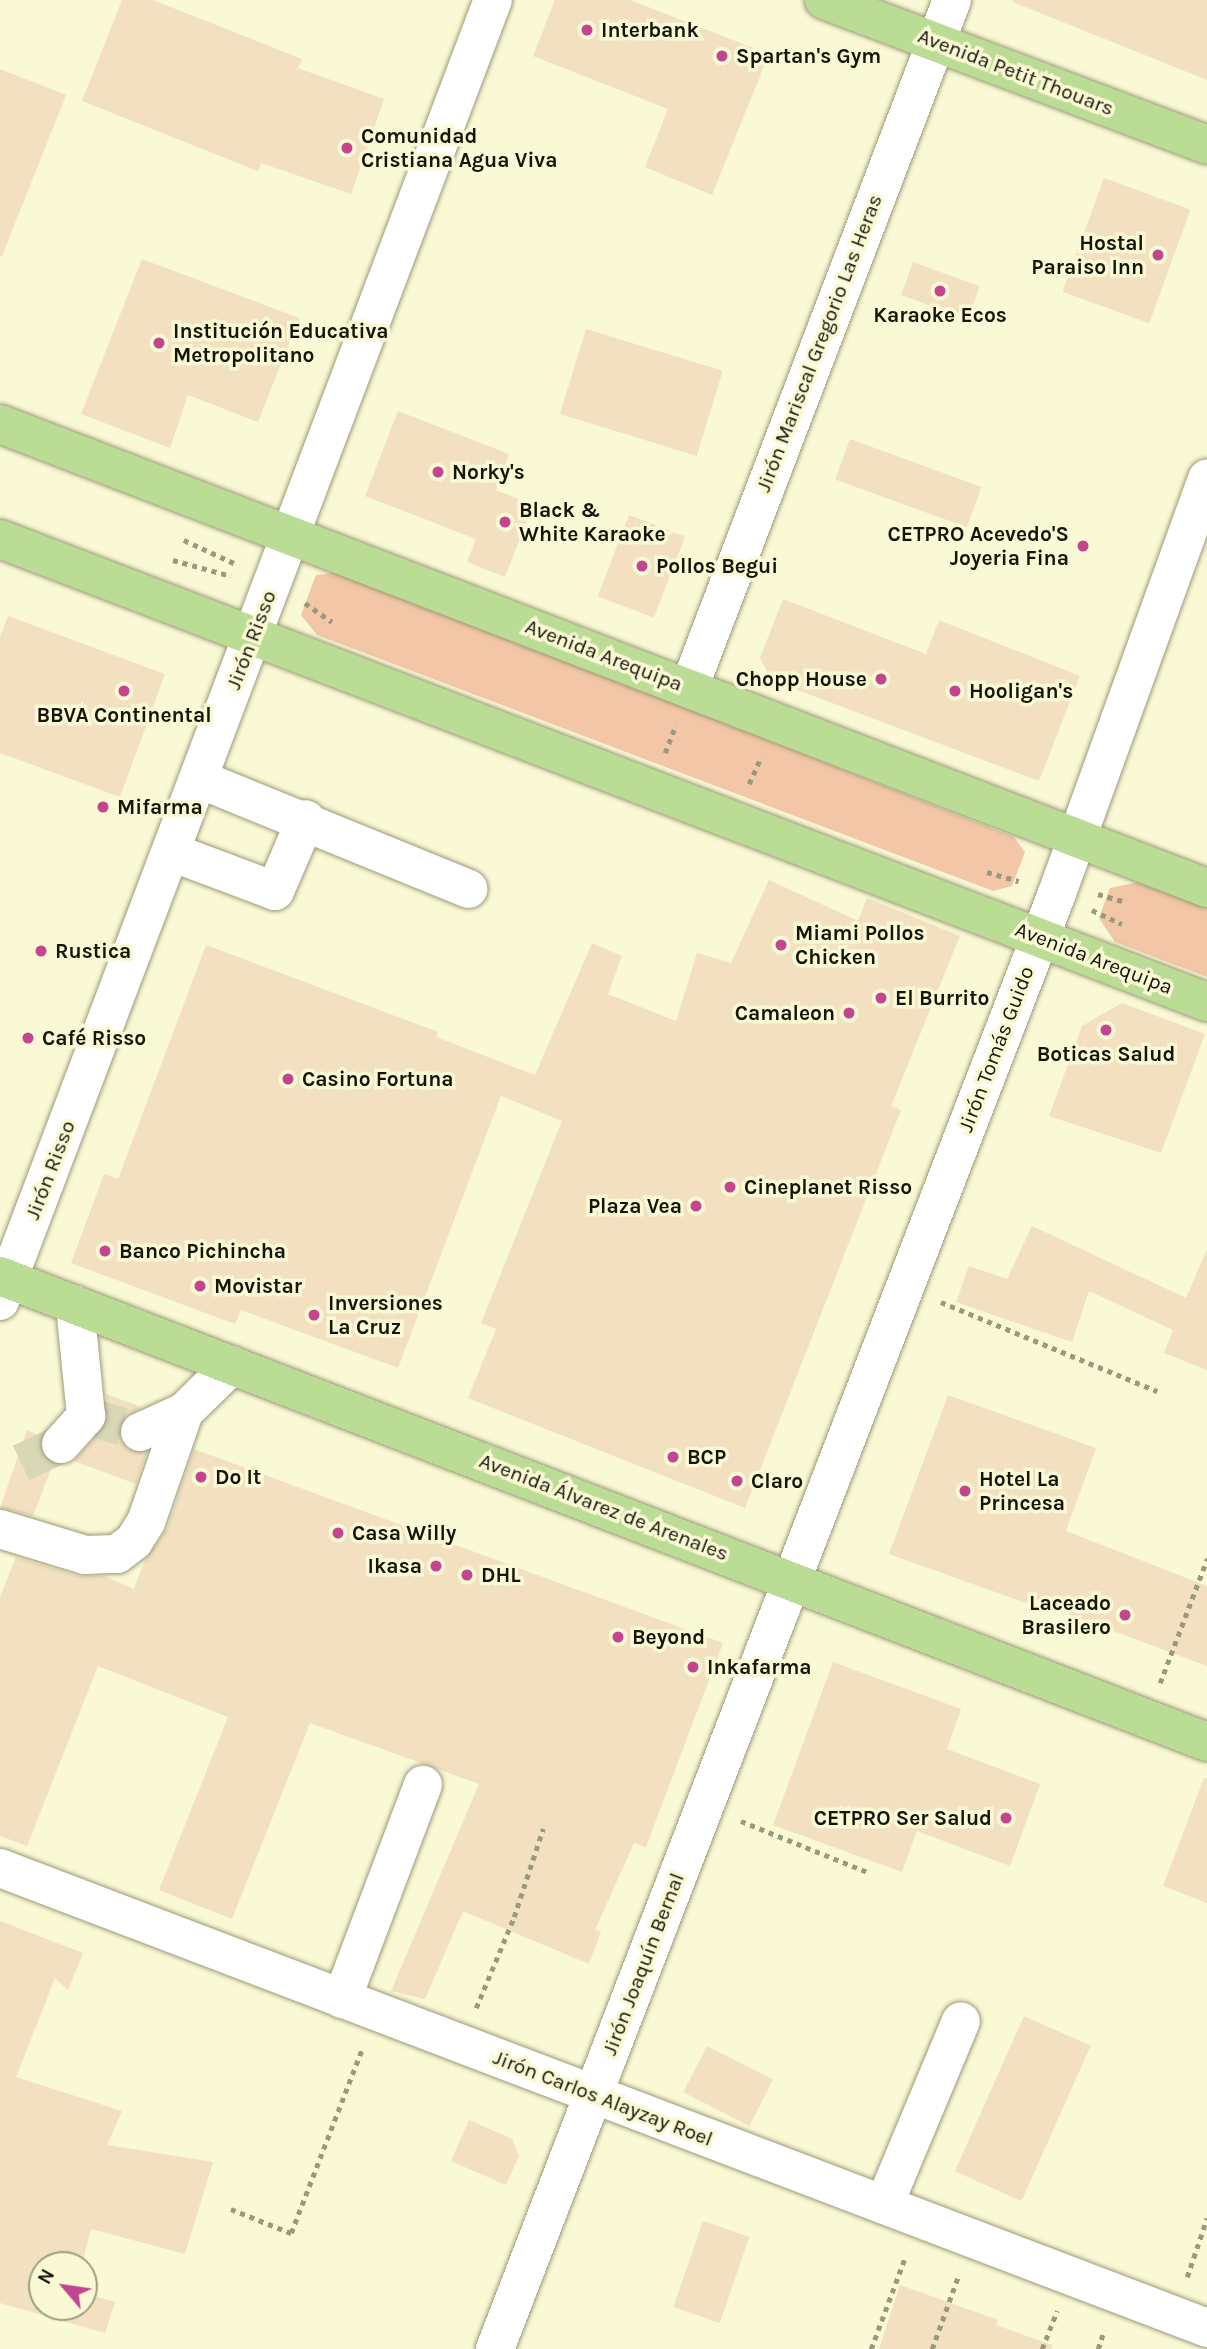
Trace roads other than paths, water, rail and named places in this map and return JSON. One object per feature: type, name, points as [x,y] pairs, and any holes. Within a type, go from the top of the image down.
[{"type":"main road","name":"Avenida Petit Thouars","points":[[824,0],[1207,145]]},
{"type":"main road","name":"Avenida Arequipa","points":[[0,424],[292,533],[1207,888]]},
{"type":"main road","name":"Avenida Arequipa","points":[[0,540],[1207,1002]]},
{"type":"main road","name":"Avenida Álvarez de Arenales","points":[[3,1285],[75,1305],[790,1578],[1207,1742]]},
{"type":"street","name":"Jirón Risso","points":[[3,1285],[199,779],[494,0]]},
{"type":"street","name":"Jirón Mariscal Gregorio Las Heras","points":[[689,688],[952,0]]},
{"type":"street","name":"Jirón Tomás Guido","points":[[790,1578],[1040,937],[1207,478]]},
{"type":"street","points":[[199,779],[306,819],[468,889]]},
{"type":"street","points":[[171,852],[275,891],[306,819]]},
{"type":"street","points":[[61,1444],[86,1416],[75,1305]]},
{"type":"street","points":[[140,1432],[184,1412],[232,1365]]},
{"type":"street","points":[[0,1529],[85,1555],[117,1554],[134,1541],[146,1522],[184,1412]]},
{"type":"street","name":"Jirón Joaquín Bernal","points":[[495,2349],[790,1578]]},
{"type":"street","points":[[359,2005],[423,1785]]},
{"type":"street","name":"Jirón Carlos Alayzay Roel","points":[[0,1868],[1190,2322]]},
{"type":"street","points":[[884,2205],[961,2021]]},
{"type":"tunnel","points":[[86,1416],[140,1432]]},
{"type":"tunnel","points":[[21,1463],[61,1444]]},
{"type":"place","name":"Interbank","points":[[587,30]]},
{"type":"place","name":"Spartan's Gym","points":[[722,56]]},
{"type":"place","name":"Comunidad Cristiana Agua Viva","points":[[347,148]]},
{"type":"place","name":"Hostal Paraiso Inn","points":[[1158,255]]},
{"type":"place","name":"Karaoke Ecos","points":[[940,291]]},
{"type":"place","name":"Institución Educativa Metropolitano","points":[[159,343]]},
{"type":"place","name":"Norky's","points":[[438,472]]},
{"type":"place","name":"Black & White Karaoke","points":[[505,522]]},
{"type":"place","name":"CETPRO Acevedo'S Joyeria Fina","points":[[1083,546]]},
{"type":"place","name":"Pollos Begui","points":[[642,566]]},
{"type":"place","name":"Chopp House","points":[[881,679]]},
{"type":"place","name":"BBVA Continental","points":[[124,691]]},
{"type":"place","name":"Hooligan's","points":[[955,691]]},
{"type":"place","name":"Mifarma","points":[[103,807]]},
{"type":"place","name":"Miami Pollos Chicken","points":[[781,945]]},
{"type":"place","name":"Rustica","points":[[41,951]]},
{"type":"place","name":"El Burrito","points":[[881,998]]},
{"type":"place","name":"Camaleon","points":[[849,1013]]},
{"type":"place","name":"Boticas Salud","points":[[1106,1030]]},
{"type":"place","name":"Café Risso","points":[[28,1038]]},
{"type":"place","name":"Casino Fortuna","points":[[288,1079]]},
{"type":"place","name":"Cineplanet Risso","points":[[730,1187]]},
{"type":"place","name":"Plaza Vea","points":[[696,1206]]},
{"type":"place","name":"Banco Pichincha","points":[[105,1251]]},
{"type":"place","name":"Movistar","points":[[200,1286]]},
{"type":"place","name":"Inversiones La Cruz","points":[[314,1315]]},
{"type":"place","name":"BCP","points":[[673,1457]]},
{"type":"place","name":"Do It","points":[[201,1477]]},
{"type":"place","name":"Claro","points":[[737,1481]]},
{"type":"place","name":"Hotel La Princesa","points":[[965,1491]]},
{"type":"place","name":"Casa Willy","points":[[338,1533]]},
{"type":"place","name":"Ikasa","points":[[436,1566]]},
{"type":"place","name":"DHL","points":[[467,1575]]},
{"type":"place","name":"Laceado Brasilero","points":[[1125,1615]]},
{"type":"place","name":"Beyond","points":[[618,1637]]},
{"type":"place","name":"Inkafarma","points":[[693,1667]]},
{"type":"place","name":"CETPRO Ser Salud","points":[[1006,1818]]}]
